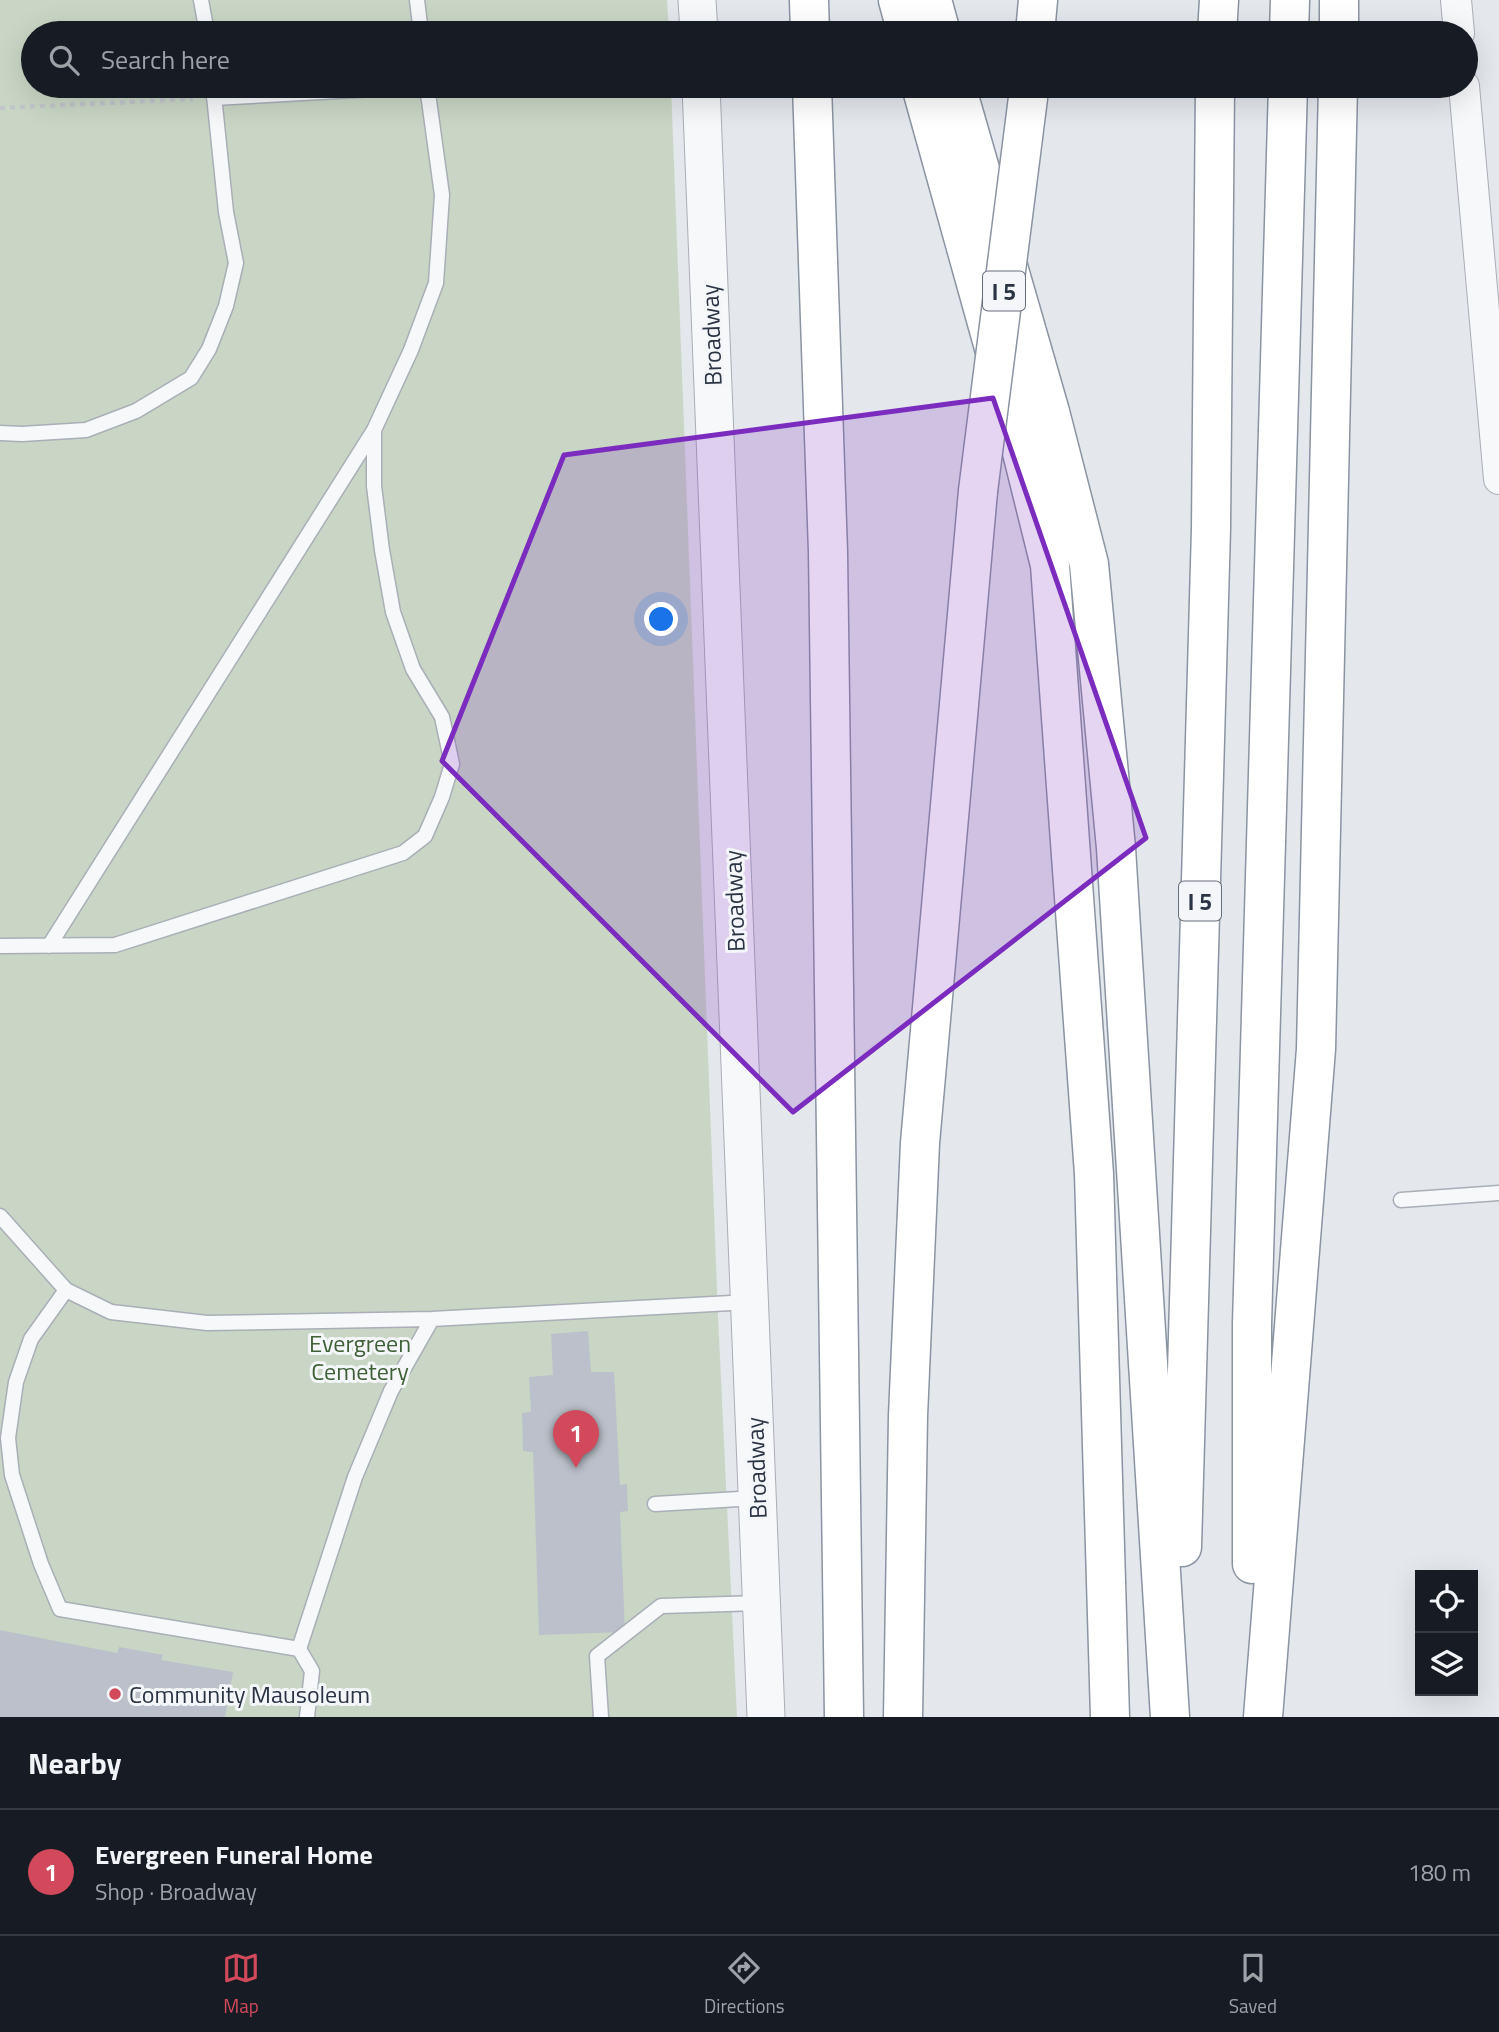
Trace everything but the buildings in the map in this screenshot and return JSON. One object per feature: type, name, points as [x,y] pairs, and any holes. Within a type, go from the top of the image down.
[{"type":"highway","points":[[809,0],[810,21]]},
{"type":"highway","points":[[898,0],[904,21]]},
{"type":"highway","points":[[932,0],[938,21]]},
{"type":"highway","points":[[1036,21],[1038,0]]},
{"type":"highway","points":[[1218,21],[1219,0]]},
{"type":"highway","points":[[1289,21],[1290,0]]},
{"type":"highway","points":[[1339,0],[1339,21]]},
{"type":"highway","points":[[812,98],[828,552],[844,1717]]},
{"type":"highway","points":[[924,98],[1013,416],[1051,565],[1094,1174],[1110,1717]]},
{"type":"highway","points":[[959,98],[1050,412],[1089,564],[1116,848],[1170,1717]]},
{"type":"highway","name":"I 5","points":[[903,1717],[908,1416],[920,1143],[978,491],[1029,98]]},
{"type":"highway","name":"I 5","points":[[1177,1717],[1211,529],[1215,98]]},
{"type":"highway","points":[[1252,1717],[1252,1324],[1287,98]]},
{"type":"highway","points":[[1263,1717],[1316,1049],[1338,98]]},
{"type":"street","points":[[698,0],[699,21]]},
{"type":"street","points":[[1456,0],[1458,21]]},
{"type":"street","name":"Broadway","points":[[701,98],[766,1717]]},
{"type":"street","points":[[1465,98],[1499,479]]},
{"type":"lane","points":[[201,0],[205,21]]},
{"type":"lane","points":[[417,0],[420,21]]},
{"type":"lane","points":[[0,433],[86,430],[136,411],[191,378],[209,349],[226,306],[236,263],[226,212],[215,98]]},
{"type":"lane","points":[[49,946],[374,430],[411,350],[436,283],[442,195],[429,98]]},
{"type":"lane","points":[[0,946],[115,945],[403,853],[425,836],[442,797],[452,764],[442,717],[413,669],[393,612],[374,486],[374,430]]},
{"type":"lane","points":[[1401,1200],[1499,1193]]},
{"type":"lane","points":[[0,1216],[66,1290],[111,1312],[207,1323],[432,1319],[750,1302]]},
{"type":"lane","points":[[66,1290],[31,1339],[16,1382],[8,1438],[12,1475],[41,1564],[60,1609],[299,1649]]},
{"type":"lane","points":[[307,1717],[312,1671],[299,1649],[355,1477],[391,1391],[432,1319]]},
{"type":"lane","points":[[0,1487],[12,1475]]},
{"type":"lane","points":[[656,1504],[758,1498]]},
{"type":"lane","points":[[601,1717],[597,1656],[661,1606],[761,1603]]},
{"type":"path","points":[[0,108],[134,98]]},
{"type":"highlighted area","points":[[993,398],[1146,838],[793,1112],[442,761],[564,455]]},
{"type":"green space","name":"Evergreen Cemetery","points":[[0,0],[667,0],[668,21],[21,21],[21,98],[671,98],[718,1316],[737,1717],[0,1717]]},
{"type":"place","name":"Evergreen Funeral Home","points":[[576,1468]]},
{"type":"place","name":"Community Mausoleum","points":[[115,1694]]}]
